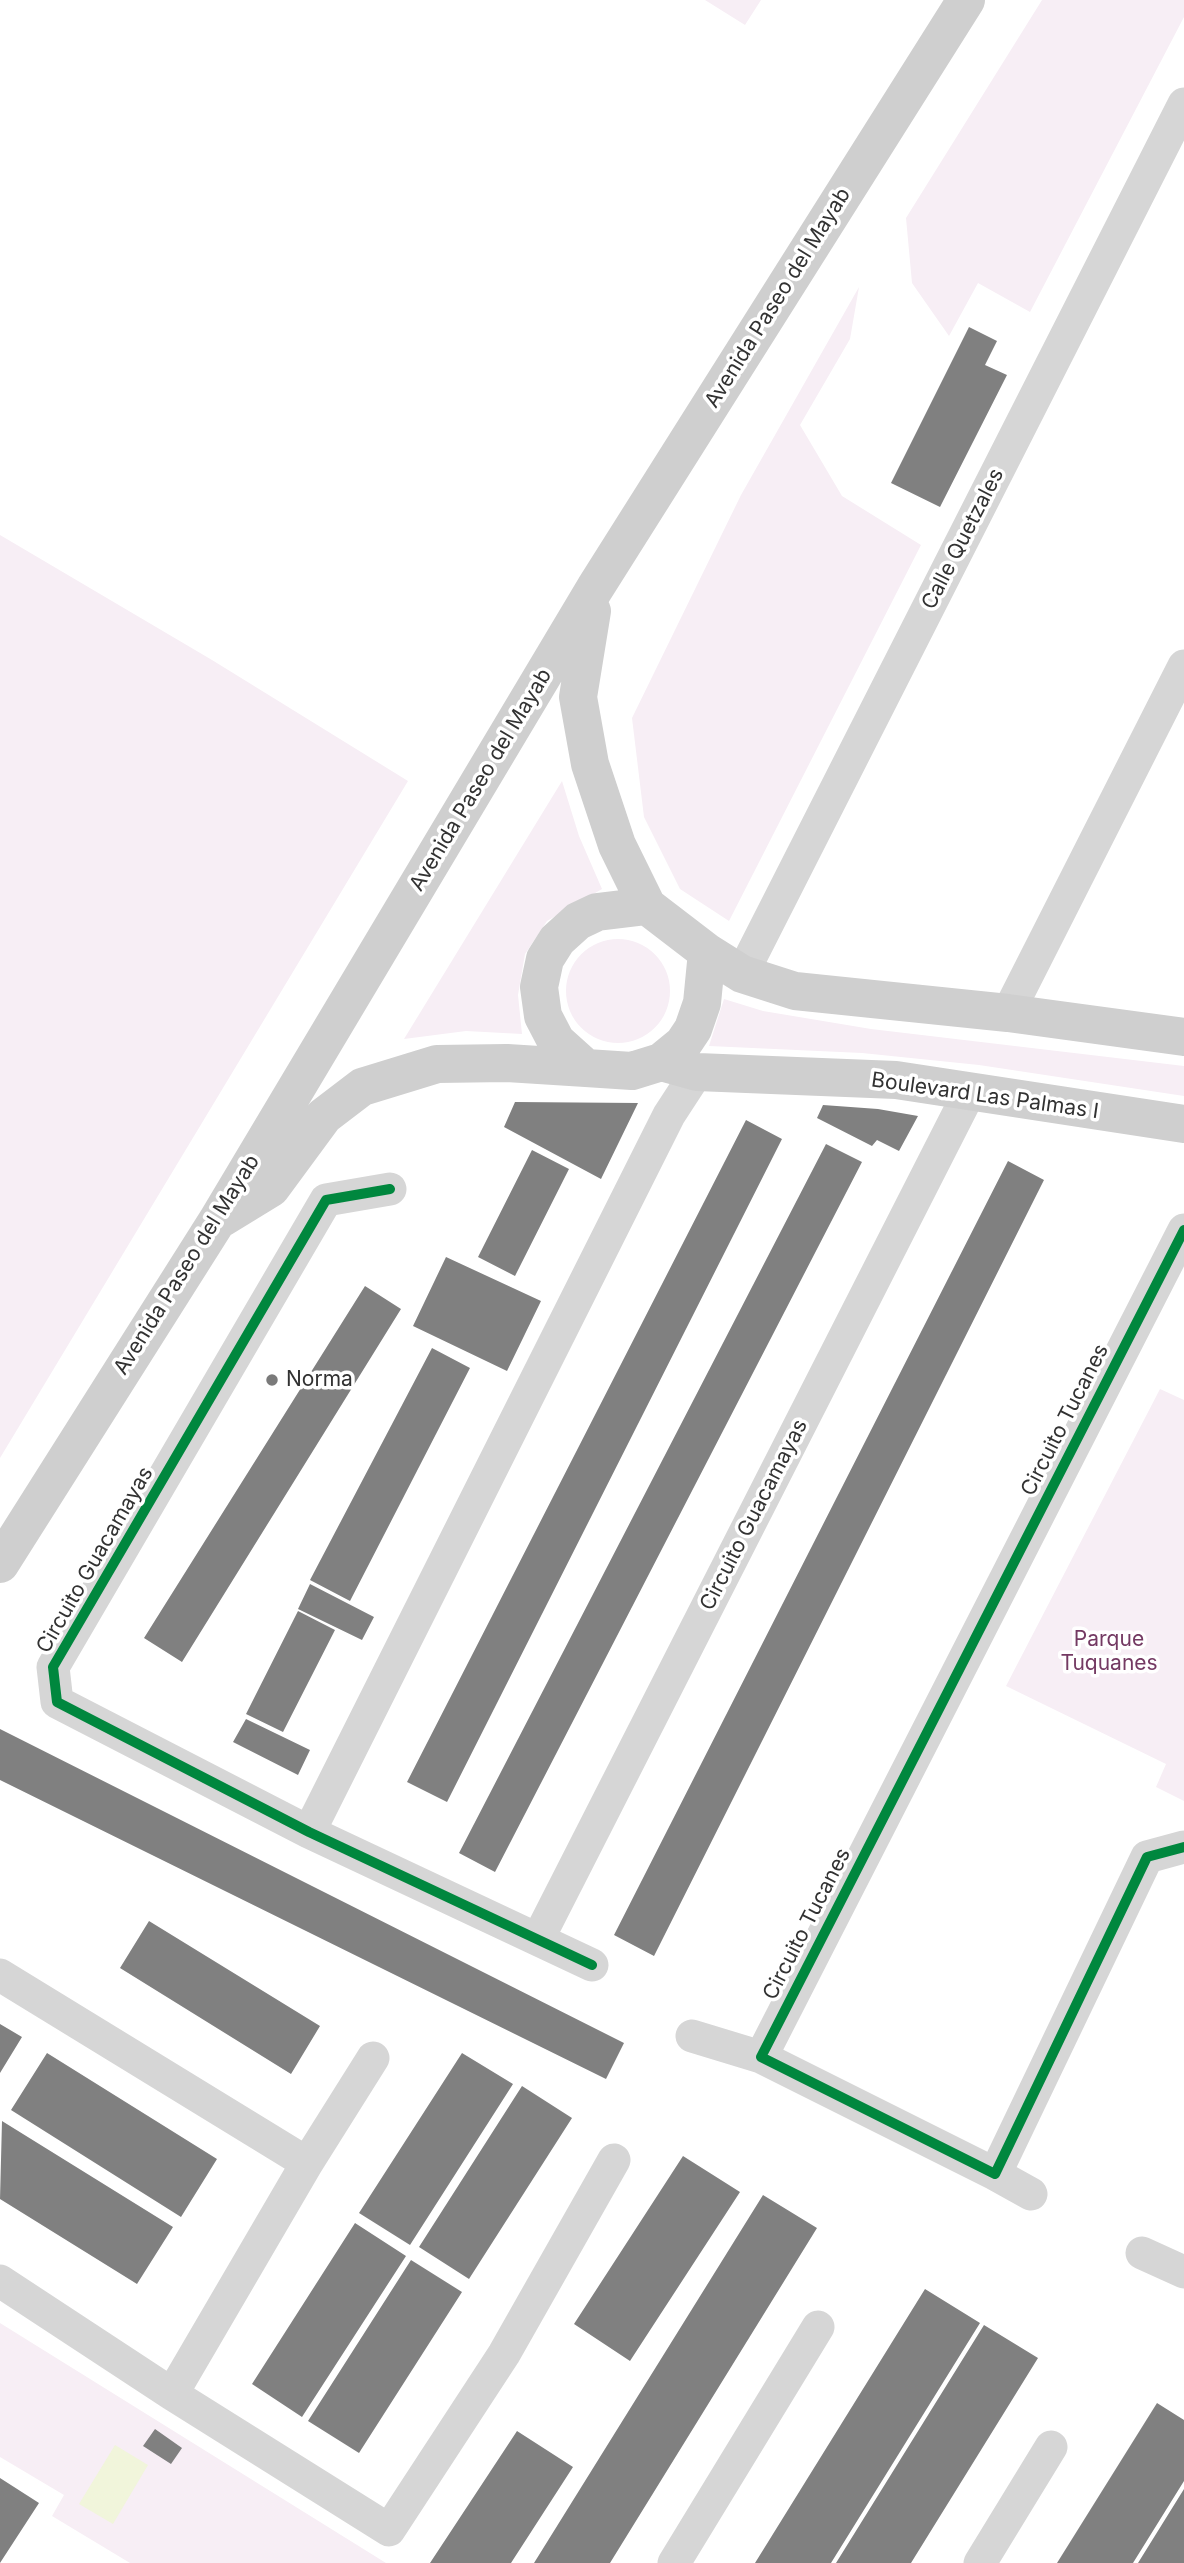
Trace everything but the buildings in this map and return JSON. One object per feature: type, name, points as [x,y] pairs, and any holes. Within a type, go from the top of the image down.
[{"type":"street","name":"Avenida Paseo del Mayab","points":[[0,1564],[217,1221],[595,587],[966,0]]},
{"type":"street","name":"Calle Quetzales","points":[[742,974],[1184,104]]},
{"type":"street","points":[[595,587],[578,698],[590,764],[617,845],[647,906],[707,952],[742,974],[795,991],[1008,1013],[1184,1037]]},
{"type":"street","points":[[1008,1013],[1184,666]]},
{"type":"street","points":[[586,1068],[556,1041],[543,1016],[539,987],[545,959],[557,940],[578,921],[597,912],[647,906]]},
{"type":"street","points":[[217,1221],[271,1188],[324,1116],[362,1087],[437,1064],[507,1063],[632,1071],[661,1062],[683,1044],[693,1029],[702,1003],[707,952]]},
{"type":"street","name":"Boulevard Las Palmas I","points":[[661,1062],[697,1072],[896,1080],[1184,1124]]},
{"type":"street","points":[[309,1832],[668,1115],[697,1072]]},
{"type":"street","name":"Circuito Guacamayas","points":[[538,1939],[970,1091]]},
{"type":"street","name":"Circuito Guacamayas","points":[[390,1189],[326,1200],[53,1667],[57,1702],[309,1832],[592,1965]]},
{"type":"street","name":"Circuito Tucanes","points":[[761,2057],[1184,1230]]},
{"type":"street","points":[[995,2174],[1147,1857],[1183,1846]]},
{"type":"street","points":[[0,1975],[307,2163]]},
{"type":"street","points":[[692,2036],[761,2057],[1031,2194]]},
{"type":"street","points":[[172,2394],[307,2163],[373,2058]]},
{"type":"street","points":[[0,2281],[172,2394],[389,2530],[504,2354],[614,2160]]},
{"type":"street","points":[[1142,2253],[1184,2272]]},
{"type":"street","points":[[674,2563],[818,2327]]},
{"type":"street","points":[[980,2563],[1052,2447]]},
{"type":"green space","points":[[705,0],[761,0],[745,25]]},
{"type":"green space","points":[[1042,0],[1184,0],[1184,17],[1030,312],[978,283],[949,336],[912,283],[906,218]]},
{"type":"green space","points":[[859,287],[850,339],[800,425],[842,496],[921,545],[729,921],[680,889],[644,817],[632,718],[741,495]]},
{"type":"green space","points":[[0,535],[212,660],[408,781],[0,1458]]},
{"type":"green space","points":[[562,781],[579,836],[602,889],[547,921],[525,954],[518,995],[522,1034],[466,1031],[404,1039]]},
{"type":"green space","points":[[618,939],[638,943],[655,954],[666,971],[670,991],[666,1011],[655,1028],[638,1039],[618,1043],[598,1039],[581,1028],[570,1011],[566,991],[570,971],[581,954],[598,943]]},
{"type":"green space","points":[[724,999],[763,1011],[871,1029],[1184,1066],[1184,1096],[979,1065],[862,1053],[709,1046]]},
{"type":"green space","name":"Parque Tuquanes","points":[[1160,1389],[1184,1400],[1184,1801],[1156,1787],[1166,1764],[1006,1686]]},
{"type":"green space","points":[[0,2323],[386,2563],[130,2563],[52,2516],[64,2495],[0,2457]]},
{"type":"shaded area","points":[[115,2445],[148,2465],[113,2524],[79,2504]]},
{"type":"cycle path","points":[[390,1189],[326,1200],[53,1667],[57,1702],[309,1832],[592,1965]]},
{"type":"cycle path","points":[[1184,1230],[761,2057],[995,2174],[1147,1857],[1184,1847]]},
{"type":"place","name":"Norma","points":[[272,1380]]}]
